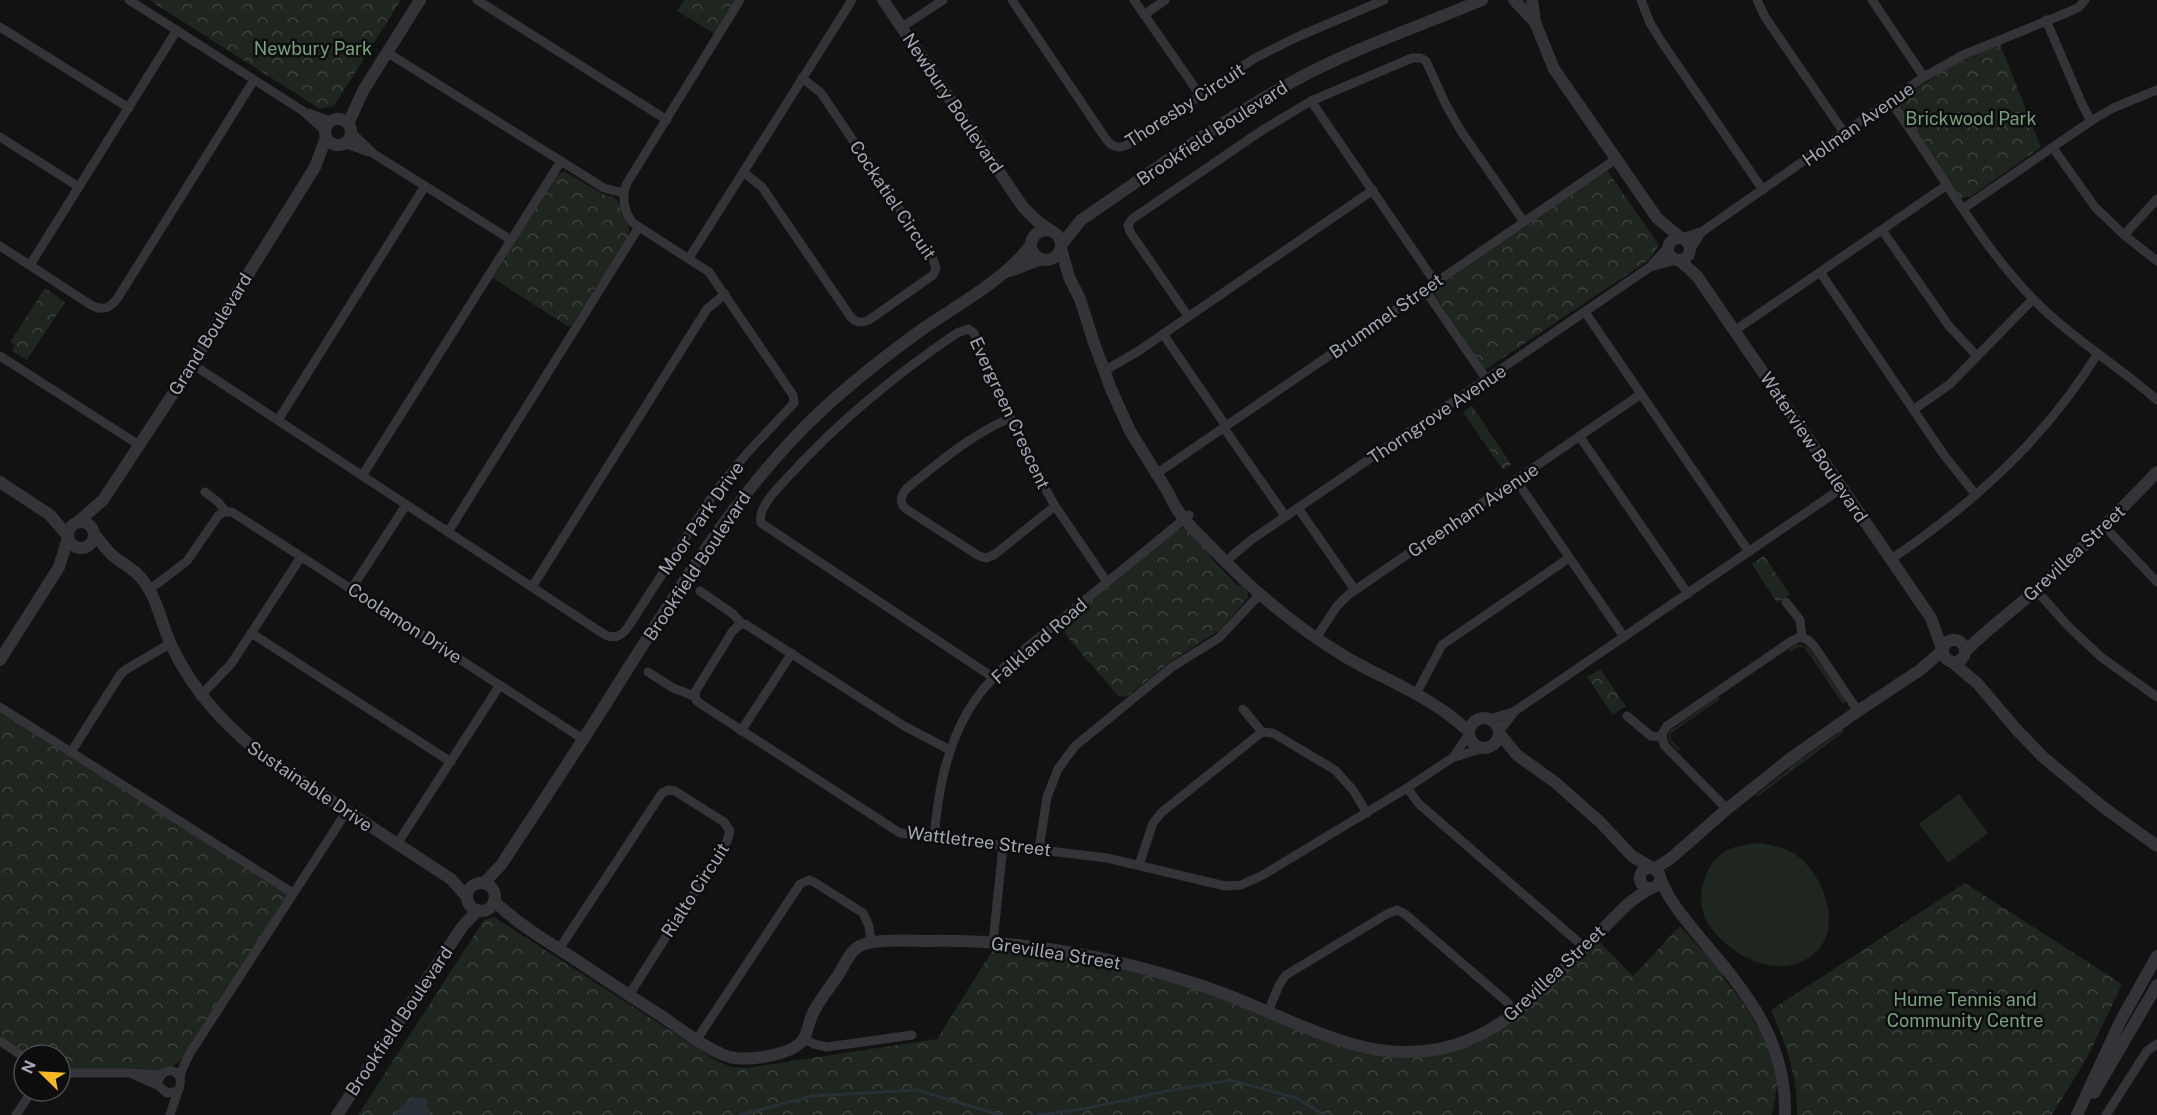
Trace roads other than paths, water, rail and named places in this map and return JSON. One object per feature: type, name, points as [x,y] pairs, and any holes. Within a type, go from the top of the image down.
[{"type":"street","points":[[129,0],[511,240]]},
{"type":"street","name":"Grand Boulevard","points":[[77,522],[103,500],[140,445],[420,0]]},
{"type":"street","points":[[477,0],[667,120]]},
{"type":"street","points":[[388,53],[604,188],[623,193],[740,0]]},
{"type":"street","points":[[689,258],[852,0]]},
{"type":"street","name":"Newbury Boulevard","points":[[883,0],[1023,207],[1037,221],[1052,230]]},
{"type":"street","points":[[902,27],[944,0]]},
{"type":"street","name":"Thoresby Circuit","points":[[1012,0],[1112,146],[1119,147],[1127,145],[1255,58],[1384,0]]},
{"type":"street","points":[[1134,0],[1200,95]]},
{"type":"street","points":[[1144,15],[1165,0]]},
{"type":"street","name":"Brookfield Boulevard","points":[[1052,230],[1081,220],[1252,105],[1292,82],[1348,55],[1482,0],[1492,0]]},
{"type":"street","points":[[1514,0],[1535,22]]},
{"type":"street","points":[[1532,0],[1535,22],[1554,69],[1657,218],[1669,254],[1678,260],[1685,258],[1690,251],[1687,242],[1657,218]]},
{"type":"street","points":[[1641,0],[1661,41],[1763,190]]},
{"type":"street","points":[[1757,0],[1765,17],[1845,134]]},
{"type":"street","points":[[1872,0],[1924,77]]},
{"type":"street","name":"Holman Avenue","points":[[1681,238],[1703,231],[1924,77],[1963,55],[2079,7],[2085,0]]},
{"type":"street","points":[[2046,20],[2091,121]]},
{"type":"street","points":[[0,27],[129,108]]},
{"type":"street","points":[[30,265],[177,30]]},
{"type":"street","points":[[1188,316],[1130,232],[1128,225],[1132,219],[1263,129],[1311,101],[1412,58],[1421,58],[1427,64],[1461,131],[1524,222]]},
{"type":"street","name":"Cockatiel Circuit","points":[[743,172],[762,187],[850,316],[856,321],[869,320],[926,281],[935,272],[936,264],[933,259],[821,93],[802,78]]},
{"type":"street","points":[[0,246],[96,308],[106,308],[113,303],[254,80]]},
{"type":"street","points":[[1964,208],[2091,121],[2113,108],[2157,90]]},
{"type":"street","points":[[1311,101],[1435,282]]},
{"type":"street","points":[[1890,101],[1997,256],[2033,299],[2072,334],[2120,368],[2157,400]]},
{"type":"street","points":[[0,137],[79,187]]},
{"type":"street","points":[[2053,148],[2095,207],[2124,235],[2157,261]]},
{"type":"street","name":"Brummel Street","points":[[1156,474],[1616,159]]},
{"type":"street","points":[[362,476],[561,161]]},
{"type":"street","points":[[1734,331],[1947,185]]},
{"type":"street","points":[[278,420],[425,186]]},
{"type":"street","points":[[1104,371],[1163,334],[1373,190]]},
{"type":"street","name":"Moor Park Drive","points":[[192,364],[606,636],[614,638],[628,627],[715,492],[748,452],[792,406],[792,395],[709,272],[639,227],[627,215],[623,193]]},
{"type":"street","points":[[2124,235],[2157,199]]},
{"type":"street","name":"Newbury Boulevard","points":[[1023,207],[1031,243]]},
{"type":"street","name":"Brookfield Boulevard","points":[[1061,246],[1081,220]]},
{"type":"street","points":[[448,532],[639,227]]},
{"type":"street","points":[[1069,278],[1034,254],[1031,243],[1040,230],[1052,230],[1060,239],[1069,278],[1080,299],[1104,371],[1130,432],[1168,492],[1176,498],[1187,517],[1210,546],[1260,594],[1316,638],[1361,666],[1446,711],[1471,718],[1485,718],[1496,724],[1499,733],[1517,755],[1556,783],[1600,822],[1632,856],[1743,989],[1768,1030],[1782,1075],[1785,1115]]},
{"type":"street","points":[[1882,230],[1949,326],[1977,356]]},
{"type":"street","name":"Holman Avenue","points":[[1690,251],[1703,231]]},
{"type":"street","points":[[1668,246],[1674,238],[1681,238]]},
{"type":"street","name":"Brookfield Boulevard","points":[[337,1115],[462,927],[699,557],[753,483],[794,437],[840,394],[888,354],[1006,273],[1031,243]]},
{"type":"street","points":[[1045,260],[1056,256],[1061,246]]},
{"type":"street","name":"Thorngrove Avenue","points":[[1225,562],[1251,540],[1650,267],[1668,246]]},
{"type":"street","name":"Waterview Boulevard","points":[[1690,251],[1697,276]]},
{"type":"street","name":"Brookfield Boulevard","points":[[1006,273],[1045,260]]},
{"type":"street","name":"Thorngrove Avenue","points":[[1650,267],[1678,260]]},
{"type":"street","name":"Waterview Boulevard","points":[[1678,260],[1697,276],[1931,618],[1957,640]]},
{"type":"street","points":[[1820,272],[1913,410],[1958,474],[1976,495]]},
{"type":"street","points":[[1425,290],[1487,380]]},
{"type":"street","points":[[532,586],[707,309],[725,294]]},
{"type":"street","points":[[1913,410],[1950,384],[2033,299]]},
{"type":"street","points":[[1585,312],[1749,552]]},
{"type":"street","name":"Evergreen Crescent","points":[[994,678],[764,526],[760,516],[763,507],[784,482],[853,412],[898,375],[963,330],[972,330],[977,336],[1010,418],[1054,506],[1107,582]]},
{"type":"street","points":[[1163,334],[1286,517]]},
{"type":"street","points":[[1890,560],[1953,515],[2032,442],[2080,382],[2098,353]]},
{"type":"street","points":[[0,356],[140,445]]},
{"type":"street","name":"Greenham Avenue","points":[[1316,638],[1337,606],[1355,590],[1641,394]]},
{"type":"street","points":[[1010,418],[987,428],[963,443],[906,489],[901,498],[902,504],[906,509],[979,556],[986,558],[994,555],[1054,506]]},
{"type":"street","points":[[1580,437],[1688,594]]},
{"type":"street","name":"Grevillea Street","points":[[1965,652],[1987,629],[2036,590],[2105,527],[2157,472]]},
{"type":"street","points":[[1516,480],[1624,637]]},
{"type":"street","points":[[0,482],[50,515],[73,545],[83,548]]},
{"type":"street","points":[[1486,747],[1497,742],[1499,733],[1515,711],[1842,488]]},
{"type":"street","name":"Coolamon Drive","points":[[205,492],[218,502],[225,512],[236,514],[583,739]]},
{"type":"street","name":"Grand Boulevard","points":[[94,532],[103,500]]},
{"type":"street","points":[[352,588],[406,505]]},
{"type":"street","points":[[1299,508],[1355,590]]},
{"type":"street","points":[[149,590],[187,561],[216,518],[225,512]]},
{"type":"street","points":[[50,515],[88,523],[94,532],[92,542],[59,567]]},
{"type":"street","name":"Falkland Road","points":[[934,838],[941,781],[950,750],[969,710],[994,678],[1015,656],[1187,517]]},
{"type":"street","points":[[0,660],[59,567],[69,528],[77,522]]},
{"type":"street","points":[[2105,527],[2157,582]]},
{"type":"street","name":"Sustainable Drive","points":[[94,532],[112,555],[135,571],[149,590],[181,665],[200,696],[243,740],[269,760],[481,897]]},
{"type":"street","name":"Sustainable Drive","points":[[83,548],[112,555]]},
{"type":"street","points":[[200,696],[231,664],[301,556]]},
{"type":"street","points":[[1416,694],[1442,645],[1569,558]]},
{"type":"street","points":[[2036,590],[2068,626],[2101,657],[2157,697]]},
{"type":"street","points":[[700,591],[733,614],[742,624],[750,626],[904,726],[950,750]]},
{"type":"street","points":[[1039,849],[1047,797],[1058,770],[1075,746],[1172,667],[1219,638],[1260,594]]},
{"type":"street","points":[[1786,602],[1800,620],[1802,637]]},
{"type":"street","name":"Waterview Boulevard","points":[[1931,618],[1942,650]]},
{"type":"street","points":[[694,696],[696,688],[732,632],[742,624]]},
{"type":"street","name":"Grevillea Street","points":[[1957,640],[1987,629]]},
{"type":"street","points":[[251,633],[451,762]]},
{"type":"street","points":[[1727,809],[1664,745],[1661,737],[1664,729],[1672,722],[1790,642],[1802,637],[1814,646],[1858,711]]},
{"type":"street","points":[[1651,879],[1670,859],[1727,809],[1791,758],[1920,670],[1942,650],[1946,643],[1957,640],[1963,645],[1978,684]]},
{"type":"street","points":[[71,752],[120,675],[171,644]]},
{"type":"street","points":[[1942,650],[1946,659],[1978,684],[2043,757],[2103,807],[2157,844]]},
{"type":"street","points":[[1920,670],[1959,661],[1965,652]]},
{"type":"street","points":[[741,731],[792,654]]},
{"type":"street","name":"Wattletree Street","points":[[648,672],[673,688],[694,696],[701,704],[741,731],[893,829],[909,835],[1107,858],[1215,885],[1241,885],[1263,875],[1407,788],[1452,758],[1486,747]]},
{"type":"street","points":[[397,844],[500,685]]},
{"type":"street","points":[[0,707],[293,893]]},
{"type":"street","points":[[1243,709],[1262,732]]},
{"type":"street","points":[[1446,711],[1469,733],[1474,744],[1517,755]]},
{"type":"street","points":[[1469,733],[1473,723],[1515,711]]},
{"type":"street","points":[[1627,716],[1651,736],[1661,737]]},
{"type":"street","points":[[1139,865],[1153,823],[1162,812],[1262,732],[1273,733],[1335,770],[1353,790],[1366,813]]},
{"type":"street","name":"Wattletree Street","points":[[1452,758],[1469,733]]},
{"type":"street","points":[[1407,788],[1419,804],[1584,947]]},
{"type":"street","name":"Rialto Circuit","points":[[559,949],[660,795],[672,790],[696,804],[727,825],[730,831],[729,838],[629,995]]},
{"type":"street","points":[[180,1077],[190,1053],[347,811]]},
{"type":"street","points":[[993,942],[1003,846]]},
{"type":"street","name":"Grevillea Street","points":[[871,943],[993,942],[1064,951],[1123,963],[1178,978],[1348,1043],[1403,1053],[1434,1050],[1464,1042],[1485,1033],[1514,1013],[1651,879]]},
{"type":"street","points":[[481,897],[629,995],[723,1055],[743,1059],[787,1052],[804,1039],[814,1012],[849,958],[858,947],[871,943],[869,926],[862,913],[814,882],[809,880],[800,884],[698,1039]]},
{"type":"street","points":[[1268,1012],[1279,985],[1286,975],[1397,910],[1405,914],[1507,1002],[1514,1013]]},
{"type":"street","points":[[2079,1115],[2120,1022],[2157,956]]},
{"type":"street","points":[[2079,1115],[2155,993]]},
{"type":"street","points":[[804,1039],[820,1047],[827,1047],[912,1035]]},
{"type":"street","points":[[2106,1115],[2147,1051],[2157,1044]]},
{"type":"street","points":[[170,1115],[161,1089],[164,1073],[190,1053]]},
{"type":"street","points":[[72,1073],[175,1071],[182,1084],[170,1115]]},
{"type":"street","points":[[130,1073],[171,1094],[178,1091]]},
{"type":"waterway","points":[[1038,1115],[1084,1109],[1230,1080],[1296,1098],[1324,1115]]},
{"type":"waterway","points":[[740,1115],[812,1096],[917,1090],[1000,1115]]},
{"type":"park label","name":"Newbury Park","points":[[313,48]]},
{"type":"park label","name":"Brickwood Park","points":[[1971,118]]},
{"type":"park label","name":"Hume Tennis and Community Centre","points":[[1965,1009]]}]
